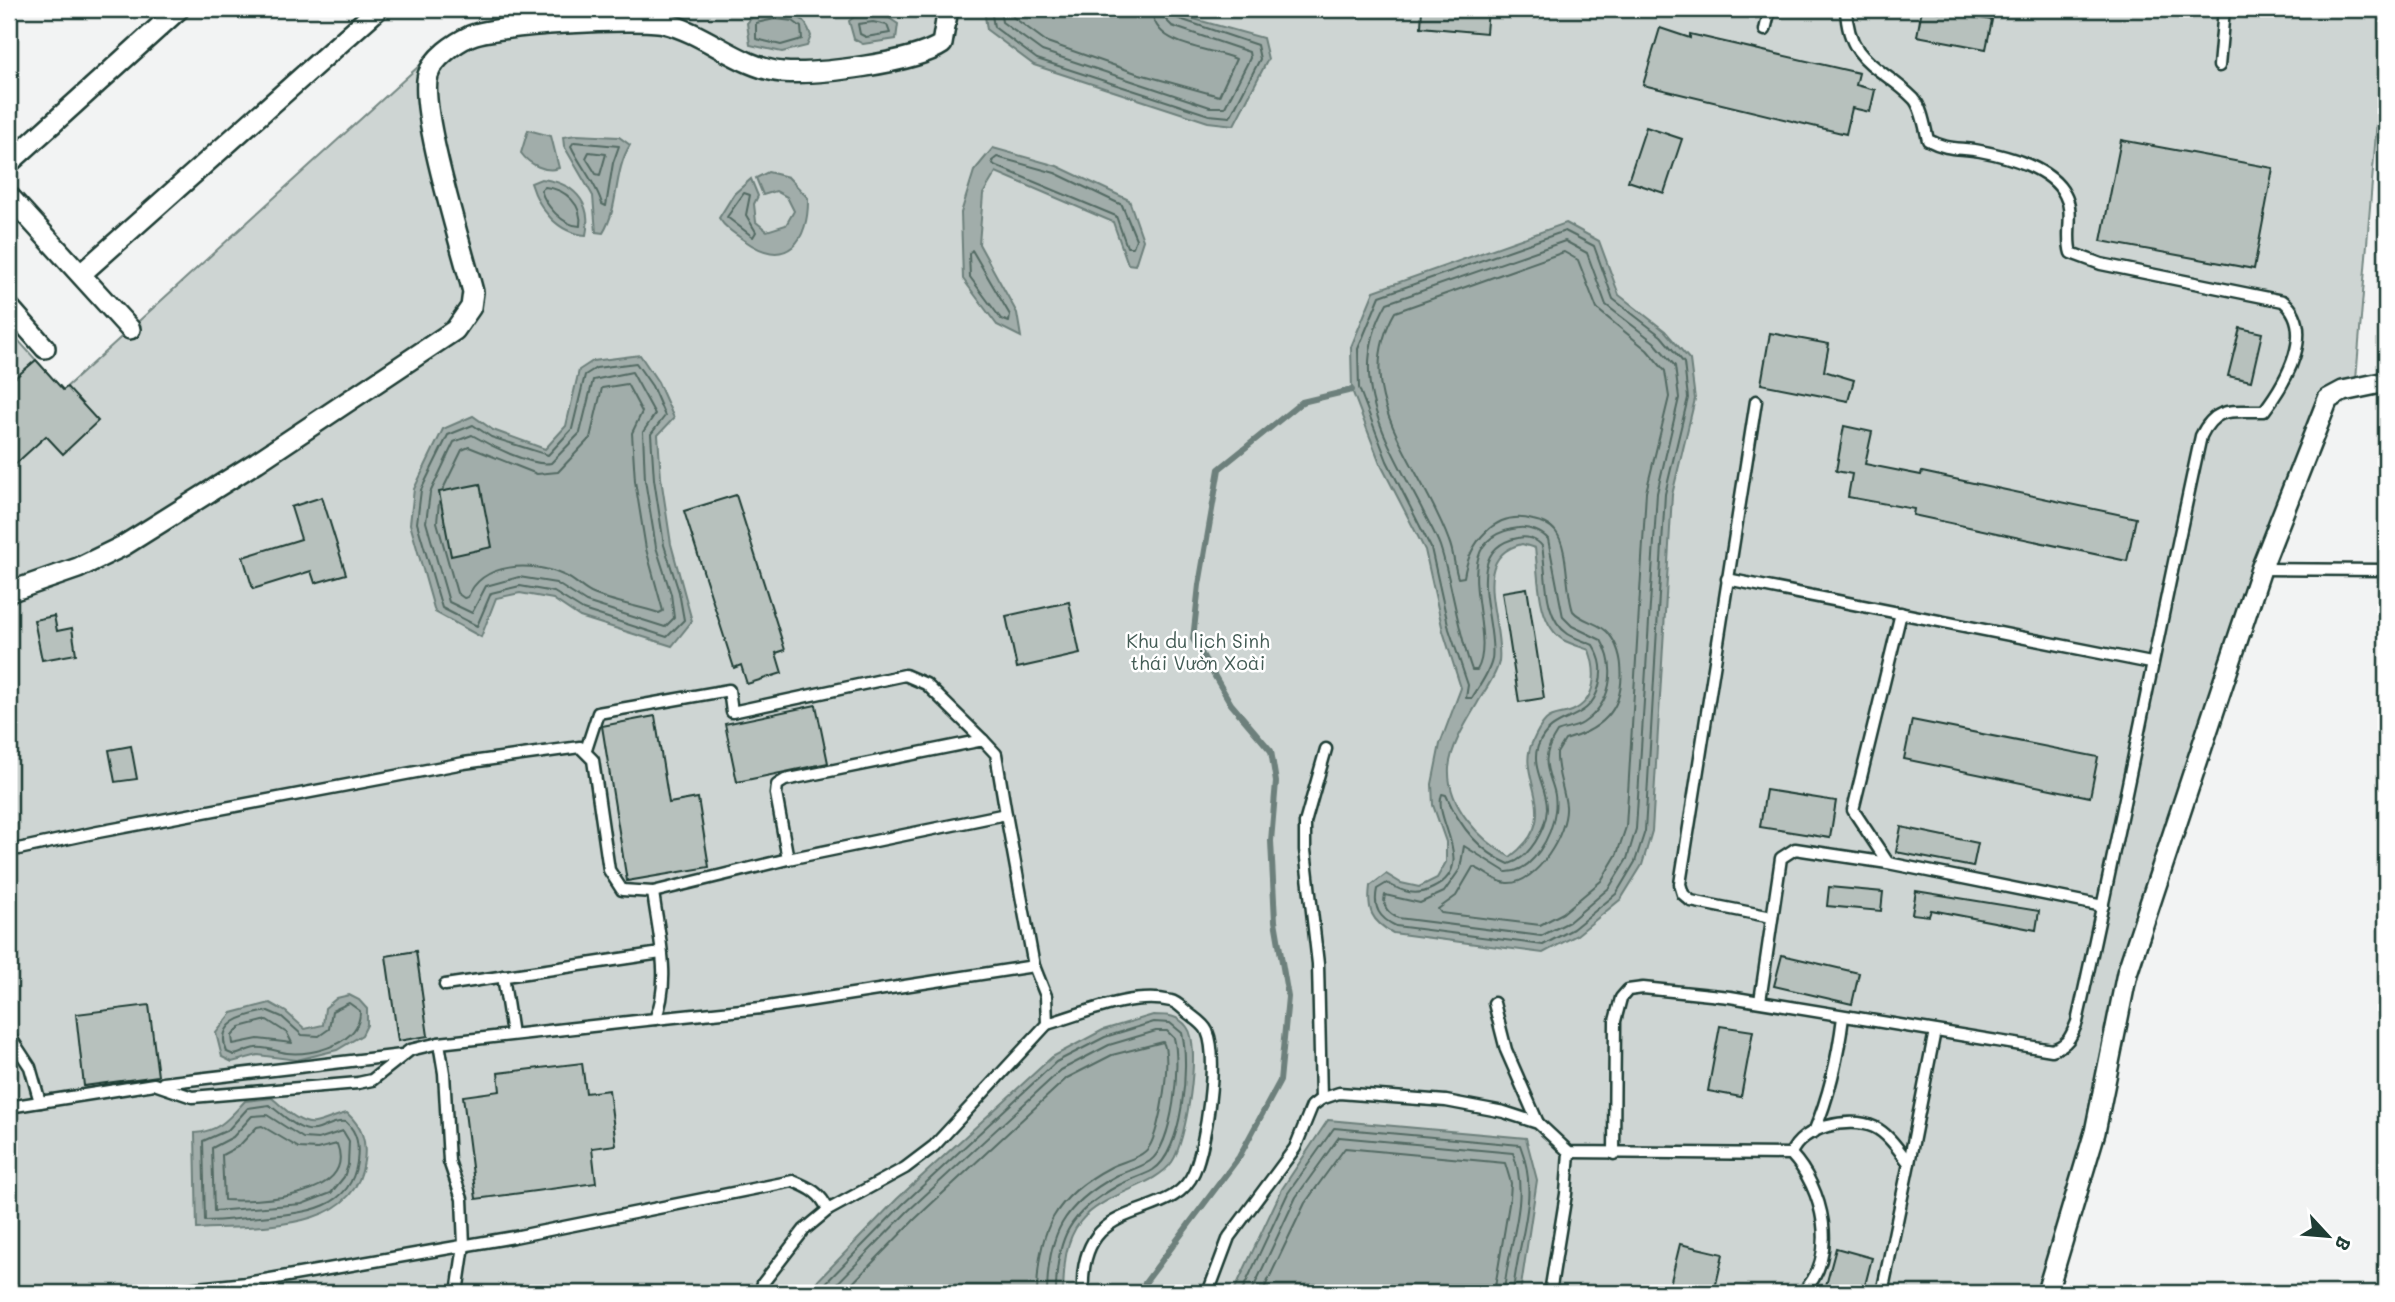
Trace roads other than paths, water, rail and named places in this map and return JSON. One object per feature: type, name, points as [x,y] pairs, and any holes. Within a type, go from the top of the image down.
[{"type":"street","points":[[9,163],[179,9]]},
{"type":"street","points":[[9,592],[78,568],[123,546],[247,469],[455,330],[471,307],[473,292],[428,116],[428,75],[442,55],[471,35],[499,27],[663,23],[756,64],[779,72],[799,72],[873,64],[929,53],[942,44],[948,9]]},
{"type":"street","points":[[81,274],[376,10]]},
{"type":"street","points":[[9,196],[130,329]]},
{"type":"street","points":[[9,307],[45,348]]},
{"type":"street","points":[[2048,1289],[2095,1132],[2127,973],[2261,569],[2328,398],[2343,391],[2386,382]]},
{"type":"lane","points":[[1765,30],[1770,9]]},
{"type":"lane","points":[[1614,1154],[1615,1021],[1621,998],[1629,990],[1643,988],[1760,1001],[2052,1050],[2063,1047],[2077,1022],[2201,436],[2210,418],[2221,412],[2264,411],[2277,393],[2300,336],[2295,311],[2283,301],[2101,264],[2071,253],[2067,241],[2070,217],[2066,196],[2058,186],[2041,172],[2019,162],[1980,150],[1946,149],[1928,140],[1916,101],[1858,52],[1847,30],[1846,9]]},
{"type":"lane","points":[[2219,66],[2224,9]]},
{"type":"lane","points":[[1756,401],[1680,884],[1683,894],[1691,901],[1772,917]]},
{"type":"lane","points":[[2261,569],[2386,570]]},
{"type":"lane","points":[[1727,579],[2151,663]]},
{"type":"lane","points":[[1888,863],[1853,810],[1901,614]]},
{"type":"lane","points":[[1006,814],[788,859],[653,892],[622,890],[609,870],[595,768],[586,750],[598,713],[729,690],[732,712],[905,675],[926,684],[996,754],[1034,966],[1046,996],[1047,1024]]},
{"type":"lane","points":[[788,859],[776,794],[777,785],[786,780],[983,740]]},
{"type":"lane","points":[[9,851],[464,764],[567,747],[586,750]]},
{"type":"lane","points":[[1321,1099],[1318,964],[1305,850],[1305,823],[1326,749]]},
{"type":"lane","points":[[1760,1001],[1781,858],[1795,849],[1888,863],[2103,906]]},
{"type":"lane","points":[[653,892],[661,953],[660,1008],[655,1019]]},
{"type":"lane","points":[[445,985],[661,953]]},
{"type":"lane","points":[[154,1084],[192,1097],[358,1083],[372,1080],[410,1050],[439,1043],[761,1008],[1034,966]]},
{"type":"lane","points":[[503,976],[512,1034]]},
{"type":"lane","points":[[760,1293],[763,1283],[804,1230],[828,1210],[905,1168],[934,1146],[1047,1024],[1142,999],[1174,1001],[1207,1029],[1212,1055],[1204,1139],[1193,1175],[1175,1194],[1116,1220],[1092,1240],[1082,1271],[1083,1293]]},
{"type":"lane","points":[[1494,1003],[1506,1050],[1538,1123],[1569,1152],[1791,1154],[1805,1169],[1813,1187],[1824,1231],[1822,1259],[1802,1293]]},
{"type":"lane","points":[[1814,1132],[1827,1101],[1838,1055],[1843,1017]]},
{"type":"lane","points":[[1882,1293],[1935,1031]]},
{"type":"lane","points":[[9,1035],[30,1067],[40,1102]]},
{"type":"lane","points":[[439,1043],[444,1073],[449,1161],[462,1199],[464,1245],[457,1293]]},
{"type":"lane","points":[[9,1107],[154,1084],[403,1055]]},
{"type":"lane","points":[[1208,1293],[1229,1237],[1295,1148],[1312,1106],[1321,1099],[1339,1093],[1446,1101],[1504,1112],[1538,1123]]},
{"type":"lane","points":[[1791,1154],[1794,1145],[1830,1123],[1873,1127],[1889,1139],[1909,1163]]},
{"type":"lane","points":[[1550,1293],[1569,1152]]},
{"type":"lane","points":[[146,1293],[247,1283],[689,1205],[755,1187],[793,1181],[823,1198],[828,1210]]},
{"type":"water","points":[[984,9],[1172,9],[1194,19],[1263,38],[1268,59],[1234,125],[1208,122],[1034,65],[987,30]]},
{"type":"water","points":[[774,12],[793,15],[806,24],[811,36],[807,46],[782,52],[750,45],[747,23],[753,16]]},
{"type":"water","points":[[874,15],[889,18],[898,24],[896,39],[863,44],[854,39],[849,21],[855,16]]},
{"type":"water","points":[[528,130],[551,136],[559,168],[538,166],[528,161],[521,153]]},
{"type":"water","points":[[563,137],[619,137],[630,145],[621,167],[612,211],[603,233],[596,232],[593,196],[564,146]]},
{"type":"water","points":[[993,148],[1057,166],[1129,200],[1143,240],[1135,265],[1128,264],[1113,222],[996,172],[983,194],[979,244],[1017,313],[1021,337],[997,325],[963,279],[961,213],[974,171]]},
{"type":"water","points":[[768,172],[788,177],[808,198],[800,238],[783,252],[772,253],[759,249],[730,230],[719,218],[734,194],[751,179],[758,196],[754,204],[756,222],[767,231],[786,225],[794,211],[787,197],[776,191],[763,195],[756,178]]},
{"type":"water","points":[[541,179],[562,184],[578,195],[586,212],[586,235],[566,230],[544,210],[531,183]]},
{"type":"water","points":[[1566,223],[1599,241],[1619,295],[1665,331],[1690,360],[1695,399],[1672,495],[1652,831],[1642,865],[1621,899],[1577,935],[1543,953],[1393,933],[1375,919],[1370,908],[1370,886],[1386,874],[1401,883],[1419,887],[1437,878],[1446,862],[1446,842],[1433,805],[1432,784],[1440,744],[1461,688],[1443,631],[1425,550],[1380,463],[1352,390],[1351,347],[1374,291]],"holes":[[[1522,544],[1535,548],[1540,598],[1548,622],[1563,640],[1589,650],[1594,676],[1586,700],[1572,711],[1546,720],[1533,740],[1528,756],[1536,798],[1535,827],[1526,842],[1510,857],[1488,841],[1468,820],[1453,796],[1449,768],[1460,735],[1498,666],[1499,645],[1492,593],[1492,576],[1496,562],[1505,551]]]},
{"type":"water","points":[[640,355],[658,382],[674,418],[658,435],[661,478],[671,544],[692,621],[672,646],[580,617],[553,599],[520,593],[496,598],[481,637],[435,612],[410,524],[414,489],[443,429],[473,416],[493,430],[545,449],[566,426],[579,370],[593,361]]},
{"type":"water","points":[[349,995],[359,1000],[367,1009],[367,1025],[362,1035],[337,1050],[297,1060],[258,1055],[232,1062],[222,1057],[216,1033],[232,1013],[270,1003],[286,1012],[305,1029],[323,1025],[325,1008],[337,998]]},
{"type":"water","points":[[1153,1015],[1180,1020],[1191,1037],[1193,1073],[1187,1116],[1177,1151],[1164,1171],[1101,1204],[1080,1222],[1068,1247],[1063,1293],[806,1293],[897,1199],[1052,1057],[1103,1030]]},
{"type":"water","points":[[272,1098],[292,1115],[309,1123],[347,1113],[352,1118],[360,1129],[365,1147],[364,1161],[356,1185],[342,1202],[322,1214],[298,1221],[197,1229],[195,1133],[218,1126],[245,1101]]},
{"type":"water","points":[[1328,1120],[1526,1138],[1537,1180],[1520,1293],[1233,1293],[1282,1189]]},
{"type":"waterway","points":[[1146,1293],[1145,1283],[1239,1157],[1280,1081],[1288,997],[1275,921],[1271,841],[1276,782],[1271,751],[1231,704],[1193,639],[1199,585],[1219,469],[1302,402],[1352,390]]},
{"type":"park label","name":"Khu du lịch Sinh thái Vườn Xoài","points":[[1198,651]]}]
